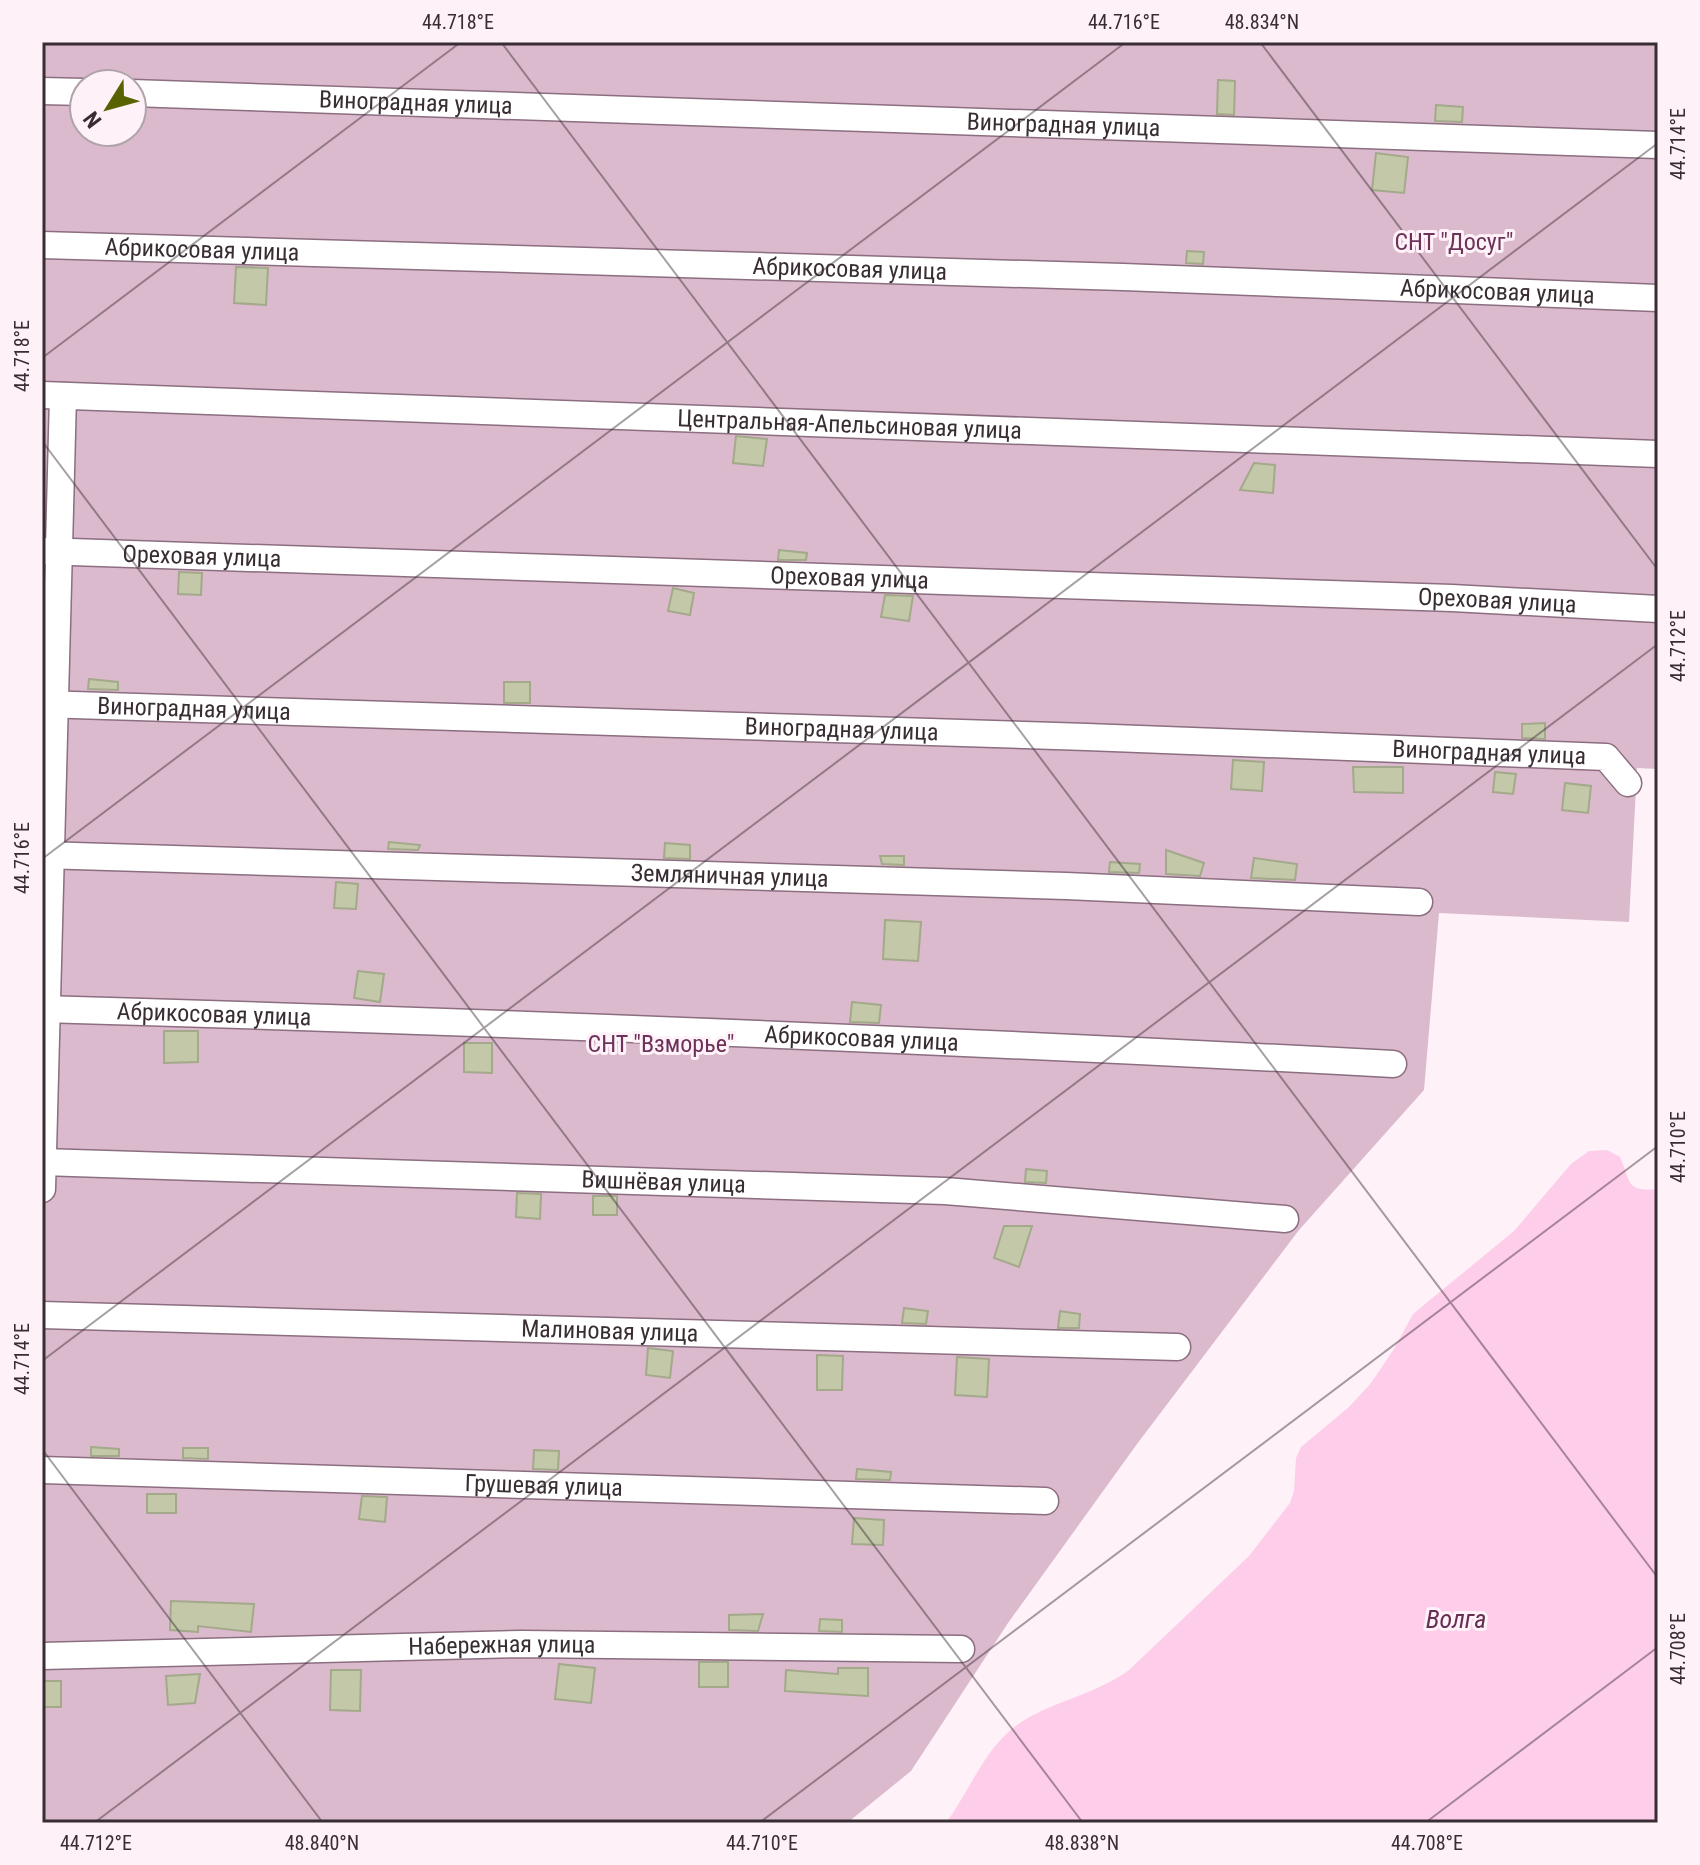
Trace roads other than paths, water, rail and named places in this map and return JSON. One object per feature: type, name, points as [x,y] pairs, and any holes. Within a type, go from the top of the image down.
[{"type":"lane","points":[[42,91],[68,92]]},
{"type":"lane","name":"Виноградная улица","points":[[148,94],[1658,145]]},
{"type":"lane","name":"Абрикосовая улица","points":[[42,245],[1123,277],[1658,298]]},
{"type":"lane","points":[[42,1189],[52,395]]},
{"type":"lane","name":"Центральная-Апельсиновая улица","points":[[52,395],[1658,454]]},
{"type":"lane","name":"Ореховая улица","points":[[50,551],[1452,598],[1658,609]]},
{"type":"lane","name":"Виноградная улица","points":[[49,704],[1072,736],[1606,757],[1628,783]]},
{"type":"lane","name":"Земляничная улица","points":[[46,856],[1066,886],[1419,902]]},
{"type":"lane","name":"Абрикосовая улица","points":[[44,1009],[1114,1048],[1393,1064]]},
{"type":"lane","name":"Вишнёвая улица","points":[[43,1162],[945,1191],[1285,1219]]},
{"type":"lane","name":"Малиновая улица","points":[[42,1315],[1177,1347]]},
{"type":"lane","name":"Грушевая улица","points":[[42,1470],[1045,1501]]},
{"type":"lane","name":"Набережная улица","points":[[42,1656],[522,1644],[961,1649]]},
{"type":"water","name":"Волга","points":[[1607,1150],[1620,1157],[1634,1187],[1658,1189],[1658,1823],[946,1823],[993,1748],[1013,1728],[1129,1670],[1249,1556],[1290,1503],[1296,1458],[1301,1447],[1349,1407],[1371,1383],[1413,1314],[1514,1231],[1571,1164],[1589,1151]]},
{"type":"park label","name":"СНТ \"Досуг\"","points":[[1454,242]]},
{"type":"park label","name":"СНТ \"Взморье\"","points":[[661,1044]]}]
